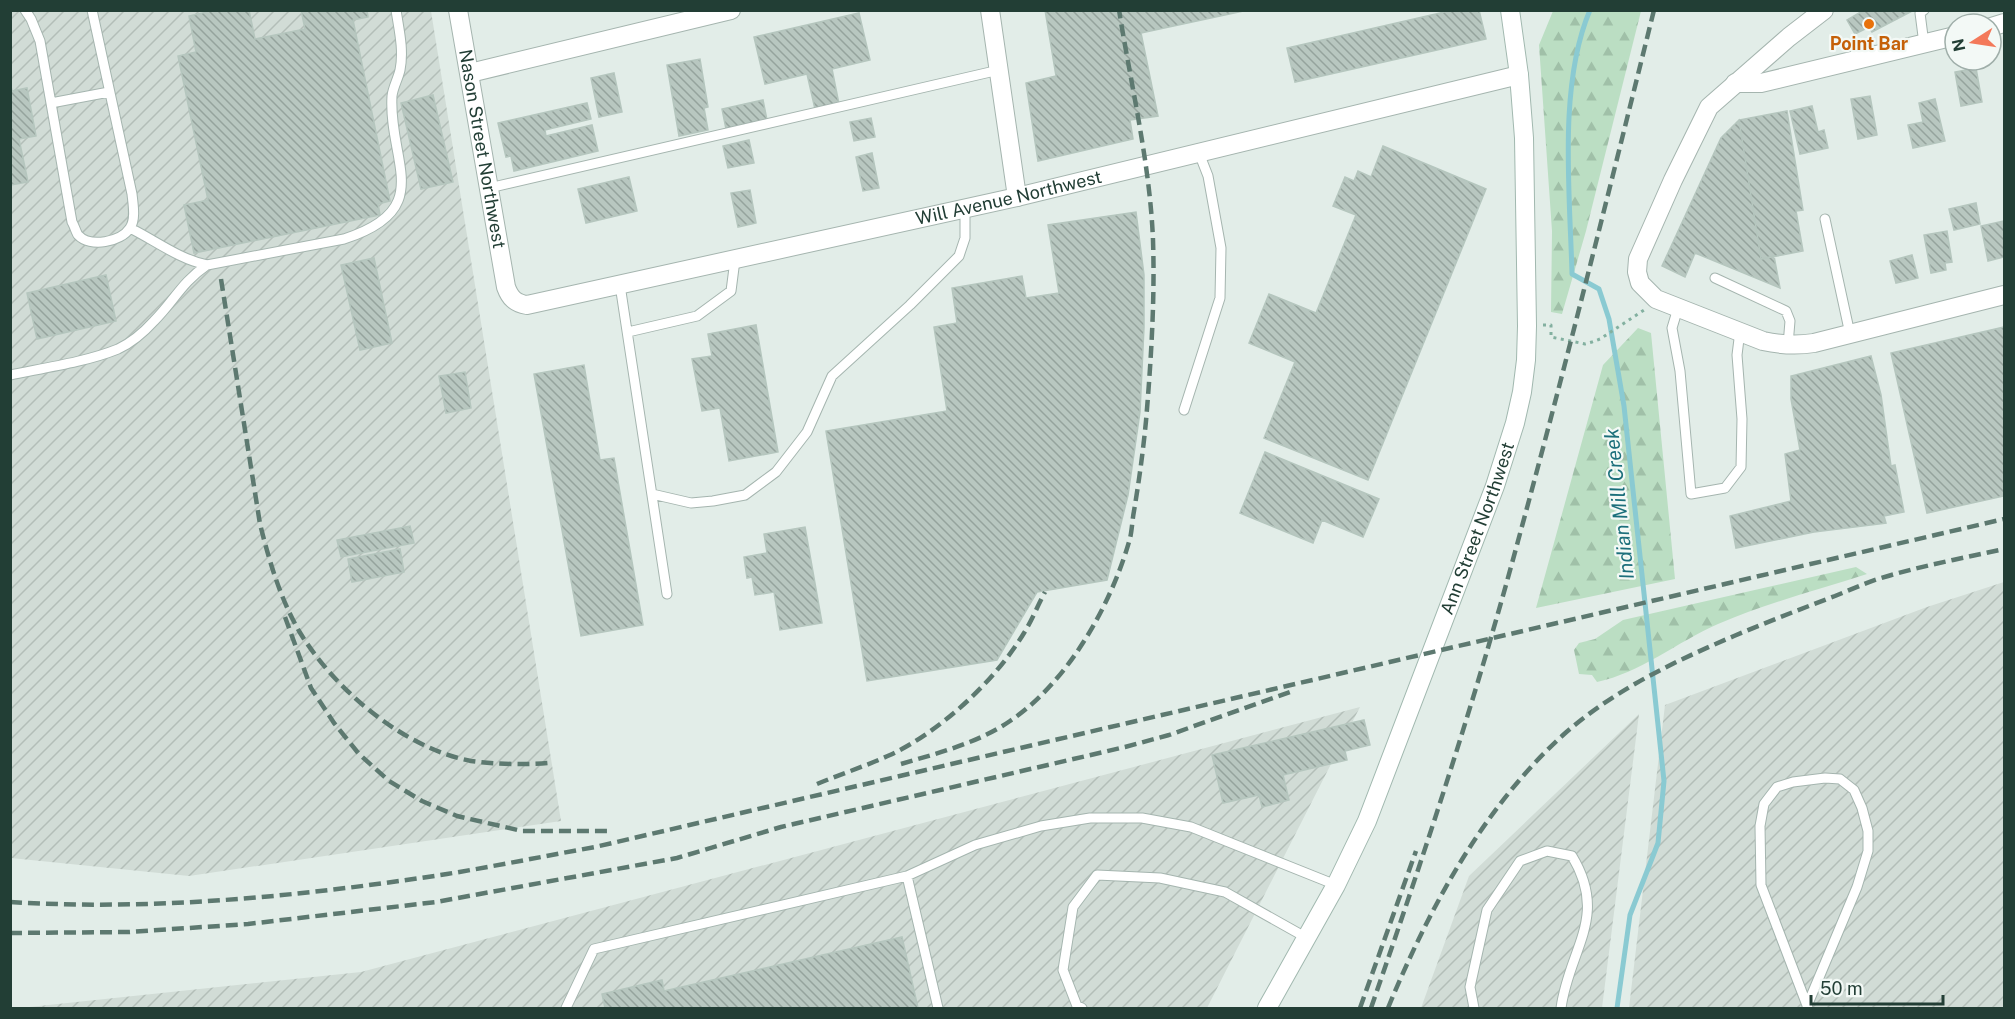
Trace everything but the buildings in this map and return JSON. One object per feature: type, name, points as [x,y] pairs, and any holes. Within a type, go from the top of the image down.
[{"type":"street","name":"Nason Street Northwest","points":[[458,10],[506,287]]},
{"type":"street","points":[[470,73],[731,10]]},
{"type":"street","points":[[990,10],[1017,197]]},
{"type":"street","name":"Ann Street Northwest","points":[[1268,1008],[1336,885],[1367,821],[1507,451],[1522,392],[1527,326],[1524,138],[1519,75],[1510,10]]},
{"type":"street","points":[[1824,10],[1709,107],[1638,259],[1637,272],[1640,283],[1656,299],[1764,341],[1788,345],[1814,343],[2004,295]]},
{"type":"street","points":[[1735,83],[1761,83],[1943,39]]},
{"type":"street","name":"Will Avenue Northwest","points":[[506,287],[509,296],[517,303],[527,305],[1017,197],[1519,75]]},
{"type":"lane","points":[[25,10],[40,40],[72,222],[78,235],[89,241],[104,242],[118,237],[130,228],[134,215],[132,194],[92,10]]},
{"type":"lane","points":[[130,228],[179,256],[207,265],[344,239],[380,223],[393,210],[403,186],[402,165],[394,128],[392,96],[401,57],[396,10]]},
{"type":"lane","points":[[1924,10],[1920,13],[1920,20],[1924,44]]},
{"type":"lane","points":[[489,188],[999,70]]},
{"type":"lane","points":[[51,103],[109,92]]},
{"type":"lane","points":[[1184,410],[1220,298],[1221,248],[1208,177],[1199,153]]},
{"type":"lane","points":[[652,494],[691,503],[713,501],[745,495],[776,472],[807,432],[832,376],[925,291],[959,256],[965,238],[965,208]]},
{"type":"lane","points":[[1825,219],[1850,334]]},
{"type":"lane","points":[[627,332],[697,316],[731,291],[735,260]]},
{"type":"lane","points":[[10,375],[69,363],[118,349],[134,339],[154,321],[183,284],[207,265]]},
{"type":"lane","points":[[1715,278],[1786,311],[1790,321],[1788,345]]},
{"type":"lane","points":[[620,285],[667,594]]},
{"type":"lane","points":[[1678,308],[1672,328],[1680,371],[1691,494],[1725,488],[1741,467],[1742,419],[1737,355],[1740,332]]},
{"type":"lane","points":[[1825,778],[1840,779],[1854,790],[1862,808],[1868,831],[1868,851],[1853,898],[1807,1007],[1761,885],[1760,826],[1764,804],[1777,787],[1793,782],[1825,778]]},
{"type":"lane","points":[[566,1008],[594,949],[907,876],[975,845],[1041,826],[1090,818],[1142,818],[1191,827],[1336,885]]},
{"type":"lane","points":[[1474,1008],[1470,987],[1487,910],[1520,861],[1547,851],[1572,856],[1582,872],[1587,891],[1588,916],[1561,1008]]},
{"type":"lane","points":[[1082,1008],[1077,1006],[1063,969],[1073,907],[1097,875],[1160,878],[1225,892],[1307,938]]},
{"type":"lane","points":[[907,876],[938,1008]]},
{"type":"path","points":[[1527,326],[1551,325],[1551,337],[1585,344],[1600,339],[1638,315]]},
{"type":"shaded area","points":[[11,11],[431,11],[561,821],[189,876],[11,858]]},
{"type":"shaded area","points":[[2004,582],[2004,1008],[1629,1008],[1665,705],[1927,607]]},
{"type":"shaded area","points":[[1360,707],[1207,1008],[20,1008],[361,972]]},
{"type":"shaded area","points":[[1639,714],[1602,1008],[1421,1008],[1469,876]]},
{"type":"green space","points":[[1553,11],[1641,11],[1586,231],[1562,314],[1551,312],[1552,231],[1539,45]]},
{"type":"green space","points":[[1638,328],[1651,333],[1675,579],[1536,608],[1603,365]]},
{"type":"green space","points":[[1856,567],[1867,574],[1736,616],[1613,678],[1597,682],[1592,675],[1579,674],[1574,650],[1579,643],[1595,639],[1623,620]]},
{"type":"waterway","name":"Indian Mill Creek","points":[[1590,10],[1573,72],[1570,105],[1568,175],[1572,274],[1599,289],[1609,319],[1624,406],[1664,781],[1658,843],[1630,915],[1617,1008]]},
{"type":"railway","points":[[901,764],[957,747],[985,735],[998,729],[1031,705],[1068,665],[1084,642],[1110,592],[1129,542],[1146,421],[1152,330],[1153,240],[1148,183],[1119,10]]},
{"type":"railway","points":[[1371,1008],[1449,776],[1502,600],[1571,342],[1654,10]]},
{"type":"railway","points":[[221,279],[260,524],[271,565],[286,605],[299,631],[331,674],[351,694],[373,713],[420,743],[471,761],[510,764],[548,763]]},
{"type":"railway","points":[[10,902],[120,905],[284,895],[447,874],[595,847],[2004,519]]},
{"type":"railway","points":[[1388,1008],[1421,934],[1460,862],[1483,828],[1533,765],[1562,736],[1601,705],[1622,691],[1688,656],[1863,584],[1927,566],[2004,549]]},
{"type":"railway","points":[[817,784],[890,755],[947,719],[982,686],[1012,651],[1027,628],[1045,592]]},
{"type":"railway","points":[[285,617],[311,688],[334,723],[359,754],[389,781],[422,801],[457,816],[522,831],[610,831]]},
{"type":"railway","points":[[10,933],[129,932],[248,924],[436,902],[677,858],[781,827],[1125,747],[1169,735],[1290,692]]},
{"type":"railway","points":[[1360,1008],[1416,851]]},
{"type":"place","name":"Point Bar","points":[[1869,24]]}]
